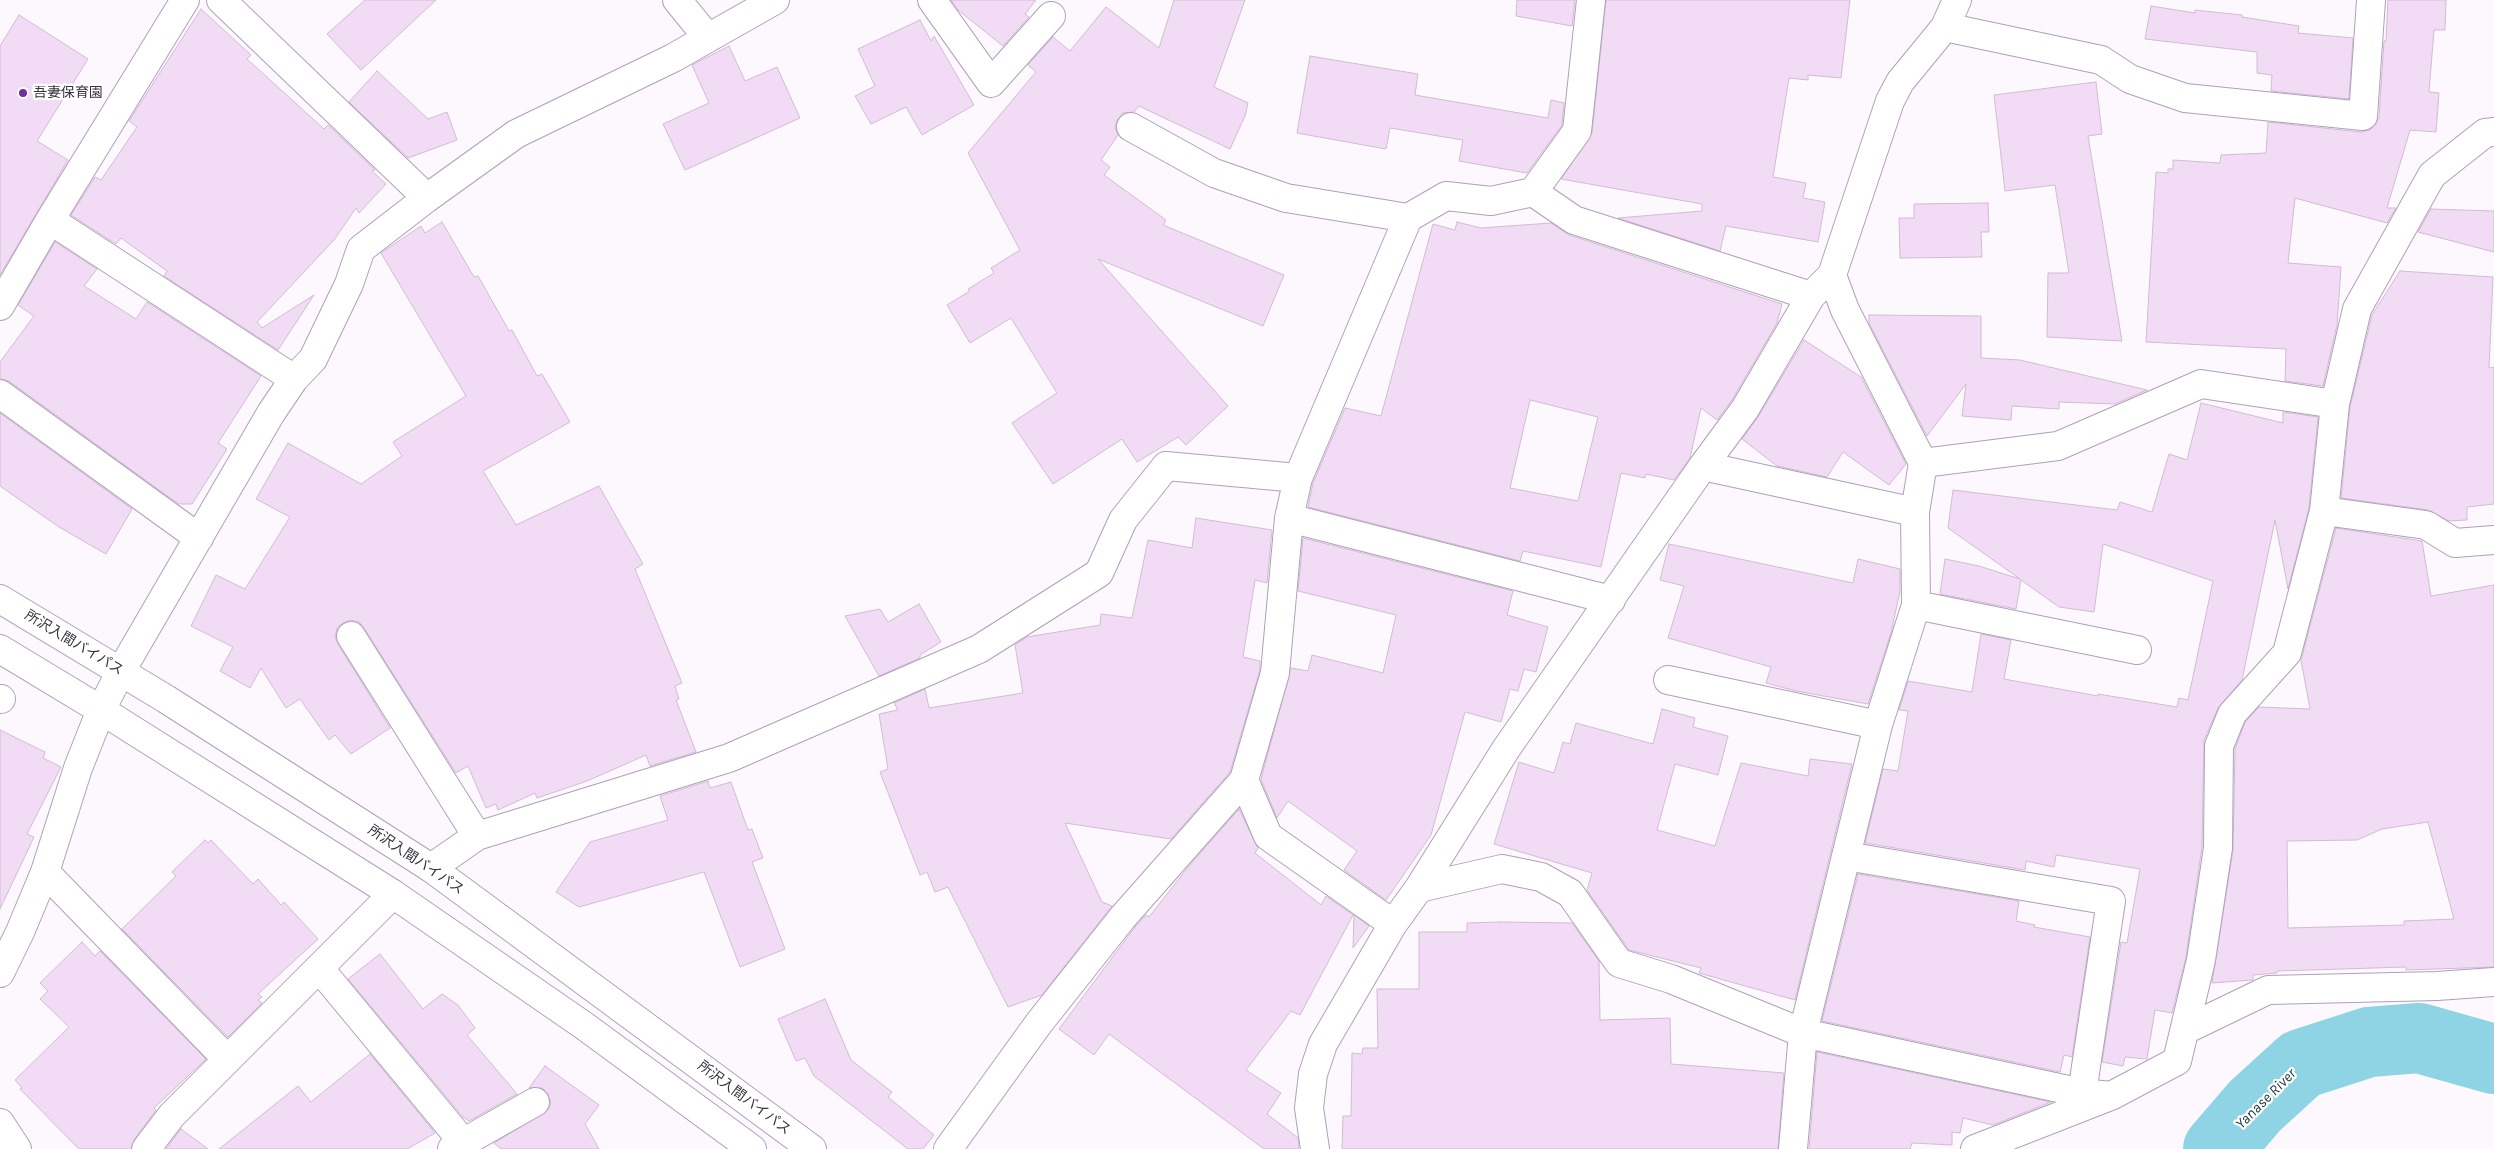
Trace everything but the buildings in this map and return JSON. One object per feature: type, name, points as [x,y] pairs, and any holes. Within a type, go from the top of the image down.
[{"type":"street","points":[[0,306],[50,220],[185,0]]},
{"type":"street","points":[[220,0],[427,198]]},
{"type":"street","points":[[677,0],[708,38]]},
{"type":"street","points":[[0,973],[20,932],[45,872],[78,768],[101,710],[121,671],[271,412],[294,379],[313,359],[350,284],[361,249],[427,198],[516,134],[673,58],[776,0]]},
{"type":"street","points":[[932,0],[991,83],[1051,16]]},
{"type":"street","points":[[948,1149],[1039,1023],[1123,917],[1244,780],[1276,674],[1289,518],[1298,478],[1408,218],[1446,196],[1491,200],[1533,192],[1577,131],[1591,0]]},
{"type":"street","points":[[1315,1149],[1309,1108],[1313,1074],[1323,1044],[1393,924],[1419,888],[1506,749],[1703,466],[1745,409],[1811,296],[1832,275],[1890,101],[1900,82],[1945,27],[1957,0]]},
{"type":"street","points":[[1945,27],[2102,60],[2130,79],[2185,98],[2363,116],[2371,0]]},
{"type":"street","points":[[1132,127],[1214,173],[1286,198],[1408,218]]},
{"type":"street","points":[[1975,1149],[2112,1096],[2177,1061],[2186,1030],[2201,960],[2218,848],[2219,746],[2232,714],[2287,653],[2324,511],[2336,404],[2357,309],[2432,174],[2485,133],[2494,132]]},
{"type":"street","points":[[1533,192],[1574,220],[1811,296]]},
{"type":"street","points":[[50,220],[294,379]]},
{"type":"street","points":[[1793,1149],[1803,1033],[1878,725],[1916,605],[1915,512],[1924,463],[1845,310],[1832,275]]},
{"type":"street","points":[[1924,463],[2058,446],[2201,384],[2336,404]]},
{"type":"street","points":[[0,394],[199,538]]},
{"type":"street","points":[[431,868],[478,836],[729,758],[979,649],[1100,573],[1123,520],[1166,466],[1298,478]]},
{"type":"street","points":[[1703,466],[1915,512]]},
{"type":"street","points":[[2324,511],[2426,525],[2455,543],[2494,540]]},
{"type":"street","points":[[1289,518],[1611,600]]},
{"type":"street","name":"所沢入間バイパス","points":[[0,599],[121,671],[431,868],[812,1149]]},
{"type":"street","points":[[1916,605],[2137,650]]},
{"type":"street","points":[[351,636],[478,836]]},
{"type":"street","points":[[0,649],[101,710],[392,894],[583,1025],[752,1149]]},
{"type":"street","points":[[1668,680],[1878,725]]},
{"type":"street","points":[[1244,780],[1268,836],[1393,924]]},
{"type":"street","points":[[1846,856],[2111,900],[2082,1093]]},
{"type":"street","points":[[1419,888],[1502,869],[1540,877],[1570,893],[1619,962],[1671,979],[1803,1033],[2082,1093],[2112,1096]]},
{"type":"street","points":[[45,872],[227,1059]]},
{"type":"street","points":[[146,1149],[172,1115],[392,894]]},
{"type":"street","points":[[319,968],[458,1146],[535,1102]]},
{"type":"street","points":[[2186,1030],[2268,990],[2437,986],[2494,982]]},
{"type":"street","points":[[0,1123],[16,1149]]},
{"type":"waterway","name":"Yanase River","points":[[2218,1149],[2255,1106],[2301,1064],[2369,1042],[2419,1038],[2494,1059]]},
{"type":"place","name":"吾妻保育園","points":[[23,93]]}]
